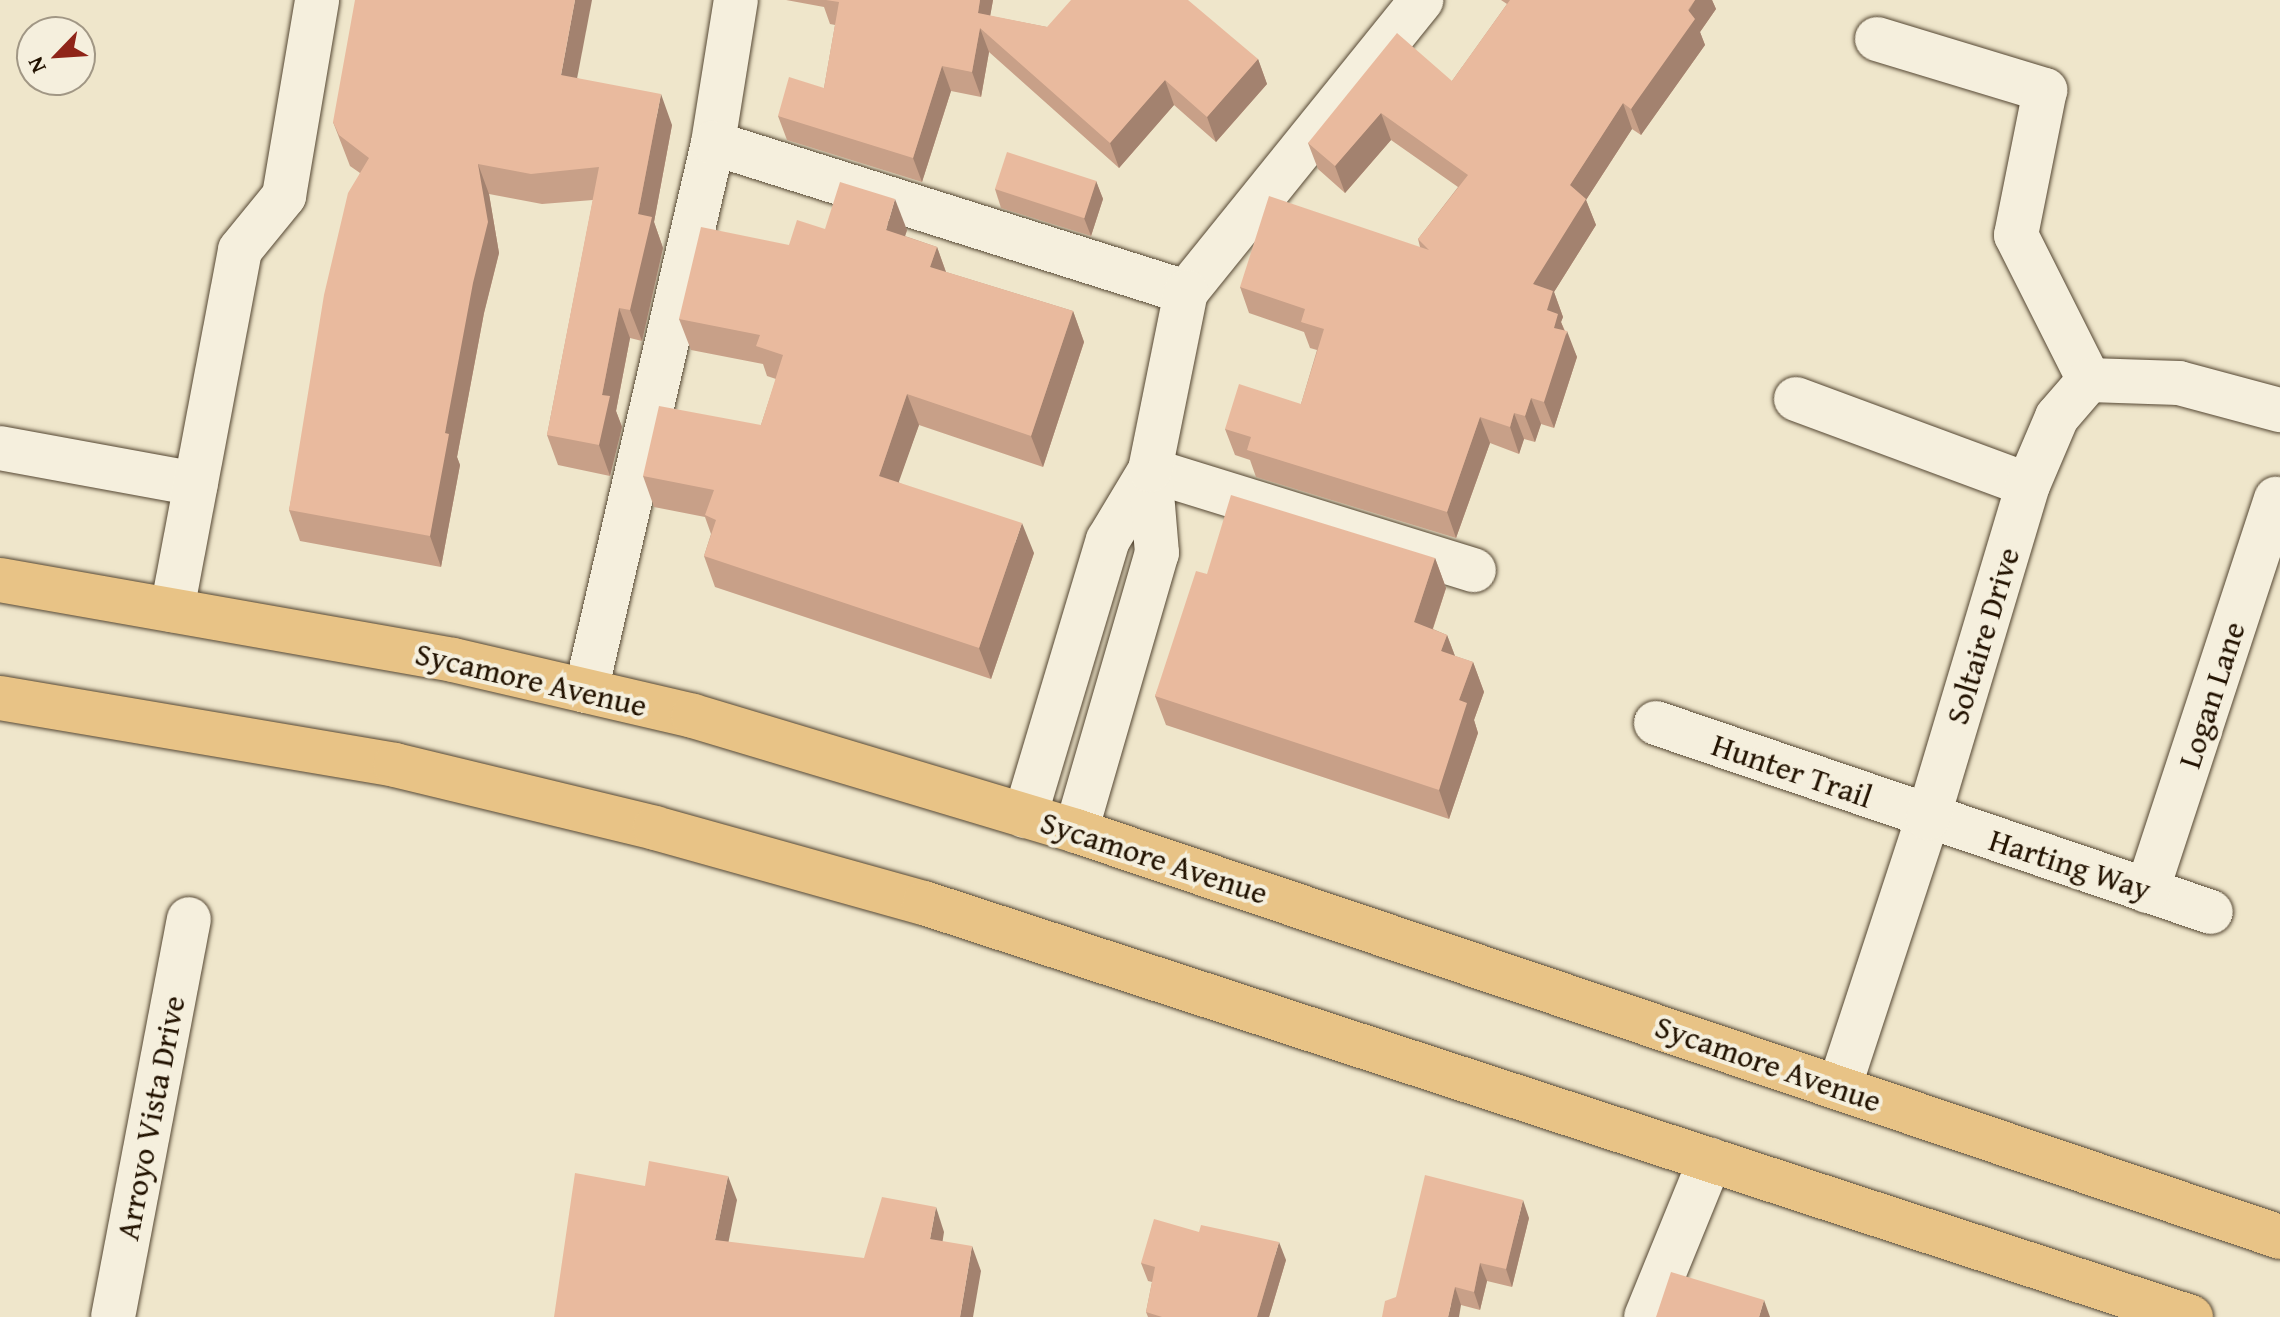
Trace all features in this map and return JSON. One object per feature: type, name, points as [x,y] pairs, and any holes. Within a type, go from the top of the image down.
[{"type":"main road","name":"Sycamore Avenue","points":[[0,580],[453,660],[693,716],[1076,831],[2280,1237]]},
{"type":"main road","points":[[0,698],[395,765],[655,828],[924,903],[2191,1317]]},
{"type":"street","points":[[172,610],[240,250],[284,196],[317,0]]},
{"type":"street","points":[[586,691],[713,143],[736,0]]},
{"type":"street","points":[[1076,831],[1157,553],[1150,470],[1186,292],[1422,0]]},
{"type":"street","points":[[1877,39],[2045,90],[2016,235],[2089,380],[2179,383],[2280,410]]},
{"type":"street","points":[[713,143],[1186,292]]},
{"type":"street","name":"Soltaire Drive","points":[[1839,1088],[1928,818],[2028,485],[2057,417],[2089,380]]},
{"type":"street","points":[[1796,399],[2028,485]]},
{"type":"street","points":[[0,448],[196,484]]},
{"type":"street","points":[[1150,470],[1474,570]]},
{"type":"street","points":[[1025,816],[1108,540],[1150,470]]},
{"type":"street","name":"Logan Lane","points":[[2147,891],[2276,499]]},
{"type":"street","name":"Hunter Trail","points":[[1656,723],[1928,818]]},
{"type":"street","name":"Harting Way","points":[[1928,818],[2211,912]]},
{"type":"street","name":"Arroyo Vista Drive","points":[[113,1317],[189,919]]},
{"type":"street","points":[[1646,1317],[1710,1160]]},
{"type":"building","points":[[355,0],[575,0],[561,75],[661,94],[638,214],[652,217],[630,310],[619,308],[602,395],[610,396],[599,445],[547,435],[599,167],[531,174],[478,164],[488,222],[473,283],[445,433],[449,434],[430,536],[289,510],[324,295],[348,193],[369,158],[339,135],[333,122]]},
{"type":"building","points":[[826,0],[980,0],[978,13],[1047,27],[1071,0],[1188,0],[1258,59],[1207,117],[1165,80],[1110,143],[980,28],[972,72],[942,66],[913,158],[778,116],[789,77],[824,88],[839,2]]},
{"type":"building","points":[[1510,0],[1695,0],[1688,10],[1695,19],[1631,109],[1623,103],[1570,185],[1586,199],[1533,284],[1553,291],[1547,310],[1558,314],[1554,328],[1567,331],[1544,402],[1531,398],[1525,416],[1514,413],[1510,427],[1480,417],[1447,512],[1247,450],[1251,437],[1225,429],[1239,384],[1301,404],[1324,329],[1301,322],[1305,309],[1240,287],[1269,196],[1429,250],[1418,239],[1468,175],[1381,113],[1335,166],[1308,143],[1397,33],[1452,81]]},
{"type":"building","points":[[1007,152],[1096,181],[1084,218],[995,189]]},
{"type":"building","points":[[840,182],[895,199],[886,230],[937,247],[930,267],[1073,311],[1031,436],[907,394],[879,476],[1022,523],[979,648],[704,556],[716,520],[705,515],[714,490],[643,476],[659,406],[761,425],[783,355],[756,346],[760,335],[679,319],[701,227],[789,245],[797,220],[825,229]]},
{"type":"building","points":[[1231,495],[1435,558],[1414,622],[1447,635],[1441,651],[1473,662],[1459,700],[1467,703],[1439,790],[1155,696],[1196,571],[1207,574]]},
{"type":"building","points":[[649,1161],[728,1176],[715,1240],[864,1258],[882,1197],[936,1207],[930,1239],[972,1246],[960,1317],[554,1317],[575,1173],[645,1186]]},
{"type":"building","points":[[1425,1175],[1523,1200],[1506,1269],[1480,1263],[1474,1292],[1455,1287],[1448,1317],[1382,1317],[1385,1301],[1396,1297]]},
{"type":"building","points":[[1154,1219],[1199,1232],[1201,1225],[1279,1242],[1257,1317],[1162,1317],[1146,1312],[1155,1267],[1141,1263]]},
{"type":"building","points":[[1671,1272],[1764,1300],[1759,1317],[1656,1317]]}]
